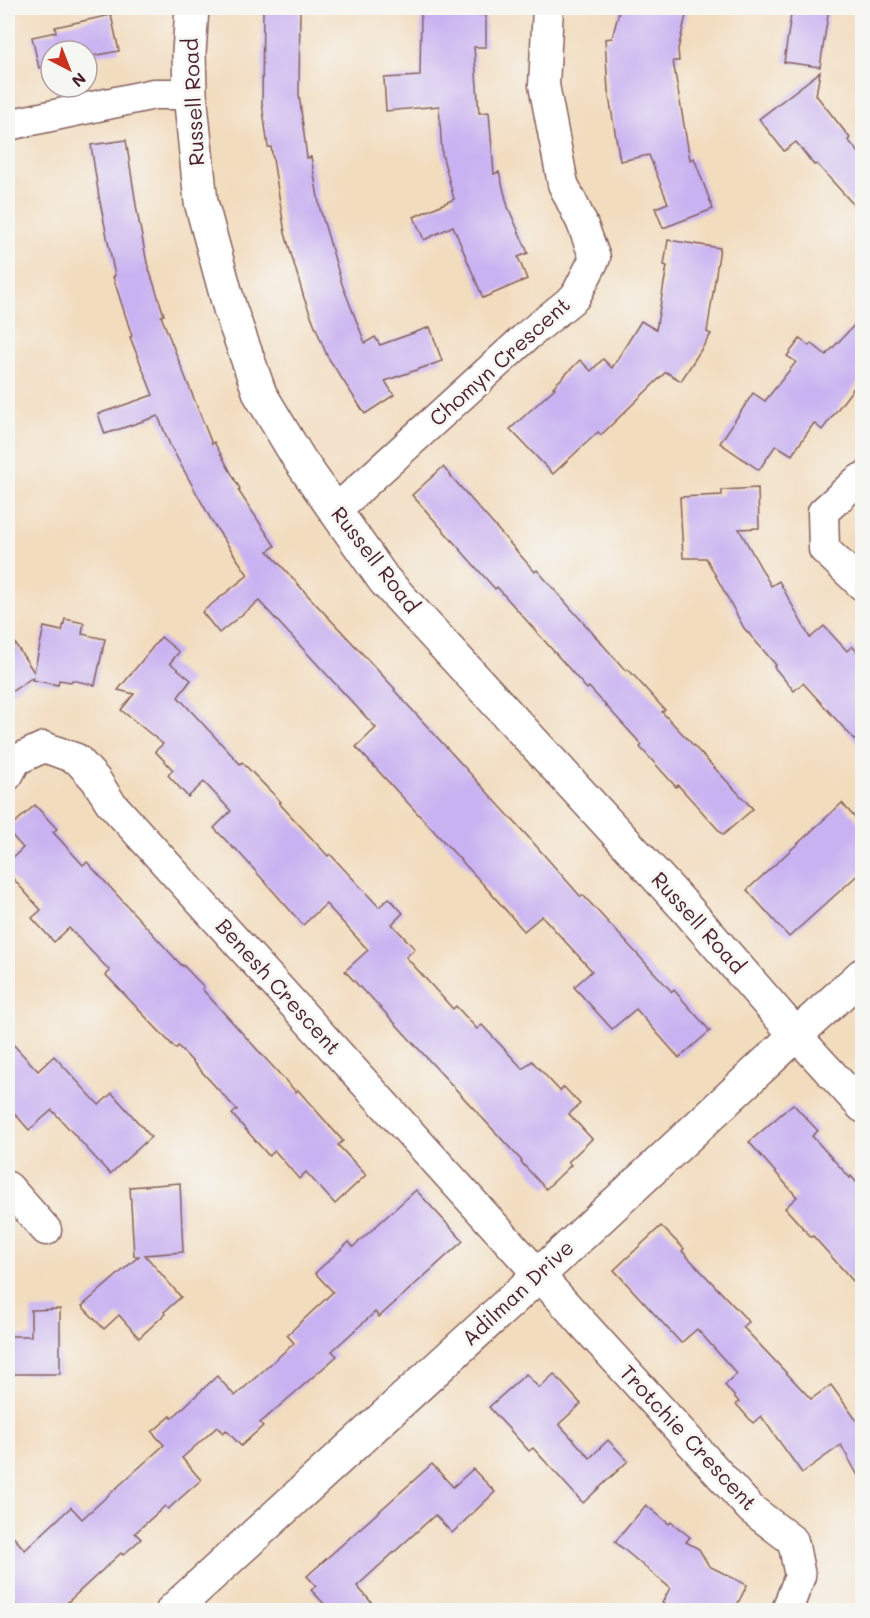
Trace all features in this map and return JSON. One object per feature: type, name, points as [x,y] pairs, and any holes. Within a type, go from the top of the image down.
[{"type":"street","name":"Russell Road","points":[[192,8],[189,53],[190,94],[201,202],[230,309],[260,394],[299,459],[384,580],[684,906],[796,1035]]},
{"type":"street","name":"Chomyn Crescent","points":[[336,510],[528,335],[575,297],[595,258],[582,223],[562,184],[544,85],[548,8]]},
{"type":"street","points":[[8,125],[154,94],[190,94]]},
{"type":"street","points":[[862,478],[823,512],[824,549],[862,585]]},
{"type":"street","name":"Benesh Crescent","points":[[8,775],[16,760],[44,747],[77,759],[96,780],[110,802],[539,1274]]},
{"type":"street","name":"Adilman Drive","points":[[173,1611],[862,975]]},
{"type":"street","points":[[796,1035],[862,1107]]},
{"type":"street","points":[[8,1187],[46,1230]]},
{"type":"street","name":"Trotchie Crescent","points":[[539,1274],[751,1509],[793,1541],[800,1576],[787,1611]]},
{"type":"building","points":[[263,8],[300,8],[299,94],[307,158],[311,157],[320,209],[342,284],[365,343],[375,337],[380,345],[430,327],[442,361],[385,381],[394,395],[365,414],[327,356],[304,298],[285,233],[262,103]]},
{"type":"building","points":[[620,8],[674,8],[687,11],[678,49],[679,61],[673,61],[690,160],[694,158],[713,209],[663,228],[655,208],[668,203],[649,155],[620,161],[608,91],[605,39],[612,38]]},
{"type":"building","points":[[792,8],[829,8],[820,67],[784,62]]},
{"type":"building","points":[[421,13],[486,15],[486,47],[474,47],[479,113],[489,112],[494,174],[499,172],[508,207],[528,253],[518,257],[527,279],[483,298],[453,226],[424,240],[414,217],[454,199],[442,154],[439,106],[386,111],[384,78],[420,76]]},
{"type":"building","points":[[111,15],[119,51],[99,55],[99,39],[39,39],[39,68],[32,37],[56,32],[55,27]]},
{"type":"building","points":[[820,72],[816,95],[862,156],[862,214],[817,164],[814,165],[796,142],[784,151],[759,119]]},
{"type":"building","points":[[126,140],[147,263],[164,315],[161,316],[212,444],[214,442],[240,489],[238,490],[275,546],[268,551],[581,897],[583,895],[710,1031],[679,1058],[636,1009],[612,1029],[574,987],[592,971],[542,916],[524,931],[356,747],[376,728],[259,601],[219,633],[202,612],[248,575],[213,523],[170,445],[158,416],[105,434],[98,414],[153,395],[130,337],[132,336],[113,277],[115,276],[91,145]]},
{"type":"building","points":[[668,240],[720,248],[707,332],[711,334],[681,381],[666,372],[601,435],[598,432],[553,474],[510,429],[555,388],[553,387],[580,360],[591,371],[603,359],[612,368],[641,321],[656,330],[667,266],[664,265]]},
{"type":"building","points":[[862,317],[862,377],[822,430],[814,423],[792,455],[776,445],[759,470],[720,443],[753,393],[765,401],[796,362],[787,356],[800,339],[809,346],[811,343],[826,355]]},
{"type":"building","points":[[443,467],[535,572],[537,570],[626,671],[628,669],[665,710],[662,712],[753,809],[723,835],[678,785],[676,787],[640,747],[642,745],[589,687],[587,689],[497,587],[495,589],[412,495]]},
{"type":"building","points":[[758,488],[759,528],[739,529],[771,586],[779,581],[810,638],[824,626],[847,651],[852,646],[862,657],[862,748],[803,683],[794,691],[774,667],[776,665],[744,628],[706,558],[683,558],[680,497],[722,495],[722,490]]},
{"type":"building","points":[[65,619],[84,623],[82,634],[105,639],[95,685],[59,680],[58,685],[32,680],[33,677],[8,694],[8,633],[34,672],[44,627],[62,631]]},
{"type":"building","points":[[161,637],[179,652],[170,663],[191,680],[178,697],[240,764],[242,762],[281,802],[279,803],[328,856],[330,854],[379,907],[389,898],[403,913],[392,924],[415,949],[406,957],[453,1009],[456,1006],[477,1029],[482,1025],[523,1069],[532,1061],[560,1091],[564,1087],[580,1104],[569,1114],[592,1139],[568,1162],[571,1165],[546,1189],[345,971],[368,950],[326,904],[303,925],[235,848],[214,828],[231,811],[204,782],[188,797],[168,775],[173,770],[155,751],[163,744],[121,710],[134,694],[118,690]]},
{"type":"building","points":[[842,803],[862,826],[862,871],[789,937],[747,890]]},
{"type":"building","points":[[35,805],[57,829],[53,832],[83,865],[87,862],[343,1141],[338,1145],[366,1175],[335,1204],[306,1172],[299,1179],[275,1151],[269,1156],[232,1114],[237,1110],[178,1046],[176,1049],[106,975],[110,971],[69,928],[54,942],[32,918],[41,910],[8,873],[8,862],[23,848],[8,829]]},
{"type":"building","points":[[8,1039],[38,1071],[54,1056],[99,1105],[112,1093],[151,1137],[110,1174],[52,1110],[29,1130],[8,1106]]},
{"type":"building","points":[[793,1104],[818,1131],[812,1136],[862,1189],[862,1291],[785,1208],[797,1197],[749,1142]]},
{"type":"building","points":[[180,1183],[183,1252],[145,1255],[181,1297],[139,1338],[119,1315],[104,1329],[82,1306],[139,1256],[134,1256],[130,1187]]},
{"type":"building","points":[[416,1190],[463,1241],[379,1317],[375,1312],[332,1351],[337,1356],[260,1423],[263,1426],[241,1446],[226,1430],[223,1433],[217,1427],[182,1458],[201,1480],[168,1509],[165,1506],[135,1533],[141,1539],[123,1555],[121,1553],[58,1611],[20,1611],[8,1596],[8,1531],[25,1550],[71,1507],[82,1519],[164,1445],[152,1432],[171,1416],[172,1418],[217,1376],[235,1396],[294,1343],[287,1335],[333,1292],[315,1273],[349,1242],[353,1247]]},
{"type":"building","points":[[661,1226],[749,1322],[743,1327],[811,1399],[831,1385],[862,1428],[862,1483],[841,1445],[802,1473],[761,1416],[753,1423],[736,1404],[739,1402],[725,1385],[737,1374],[697,1329],[681,1343],[614,1270]]},
{"type":"building","points":[[60,1309],[60,1374],[8,1374],[8,1336],[31,1336],[31,1310]]},
{"type":"building","points":[[526,1374],[539,1388],[554,1374],[581,1404],[559,1424],[590,1458],[608,1440],[628,1461],[583,1503],[533,1448],[529,1451],[489,1407]]},
{"type":"building","points":[[432,1464],[453,1487],[473,1469],[495,1492],[452,1533],[435,1515],[357,1586],[379,1611],[331,1611],[311,1590],[316,1586],[307,1576]]},
{"type":"building","points":[[646,1505],[669,1524],[671,1522],[690,1537],[686,1542],[699,1549],[709,1566],[747,1585],[734,1611],[676,1611],[662,1603],[670,1588],[615,1542]]}]
